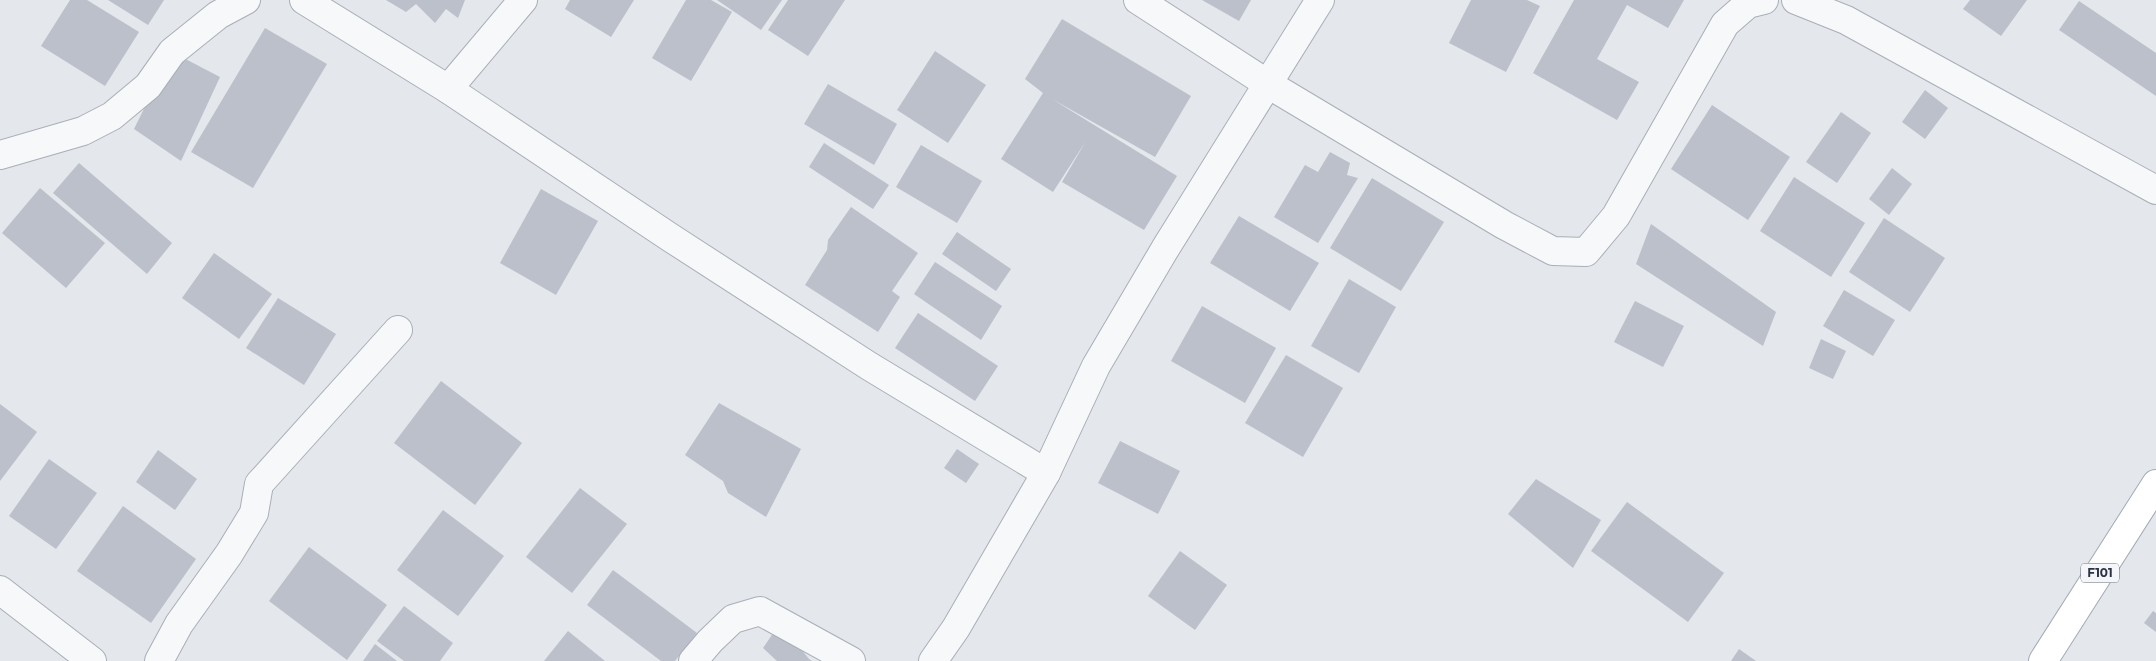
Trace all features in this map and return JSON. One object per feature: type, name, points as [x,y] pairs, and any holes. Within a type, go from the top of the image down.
[{"type":"main road","name":"F101","points":[[2043,661],[2156,484]]},
{"type":"street","points":[[0,155],[83,131],[112,116],[148,86],[172,52],[218,14],[246,0]]},
{"type":"street","points":[[304,0],[448,89],[671,238],[860,360],[1046,473]]},
{"type":"street","points":[[448,89],[523,0]]},
{"type":"street","points":[[1138,0],[1268,84],[1504,225],[1553,251],[1586,252],[1616,216],[1725,24],[1748,4],[1764,0]]},
{"type":"street","points":[[933,661],[956,628],[1046,473],[1096,366],[1165,248],[1320,0]]},
{"type":"street","points":[[1796,0],[1846,20],[2156,190]]},
{"type":"street","points":[[159,661],[179,624],[229,554],[254,513],[259,484],[398,330]]},
{"type":"street","points":[[0,590],[92,661]]},
{"type":"street","points":[[694,661],[710,640],[734,619],[760,611],[851,661]]},
{"type":"building","points":[[70,0],[87,0],[139,32],[105,86],[41,46]]},
{"type":"building","points":[[108,0],[164,0],[148,25]]},
{"type":"building","points":[[386,0],[465,0],[458,18],[446,9],[435,23],[416,4],[406,12]]},
{"type":"building","points":[[570,0],[634,0],[611,37],[565,9]]},
{"type":"building","points":[[686,0],[711,0],[732,12],[691,81],[652,58]]},
{"type":"building","points":[[717,0],[782,0],[761,30]]},
{"type":"building","points":[[788,0],[845,0],[808,56],[768,30]]},
{"type":"building","points":[[1202,0],[1251,0],[1239,21]]},
{"type":"building","points":[[1471,0],[1527,0],[1540,6],[1506,72],[1449,43]]},
{"type":"building","points":[[1574,0],[1684,0],[1668,28],[1627,5],[1597,59],[1639,82],[1617,120],[1533,73]]},
{"type":"building","points":[[1970,0],[2027,0],[2001,36],[1963,9]]},
{"type":"building","points":[[2079,1],[2156,53],[2156,96],[2059,30]]},
{"type":"building","points":[[1062,19],[1191,96],[1155,157],[1052,99],[1177,176],[1144,230],[1062,182],[1086,141],[1053,192],[1001,159],[1043,93],[1025,79]]},
{"type":"building","points":[[265,28],[327,64],[253,188],[191,152]]},
{"type":"building","points":[[935,51],[986,85],[948,143],[897,110]]},
{"type":"building","points":[[172,52],[220,77],[181,161],[134,129]]},
{"type":"building","points":[[828,84],[897,124],[874,165],[804,124]]},
{"type":"building","points":[[1925,90],[1948,108],[1925,139],[1902,122]]},
{"type":"building","points":[[1712,105],[1790,157],[1748,220],[1671,169]]},
{"type":"building","points":[[1841,112],[1871,133],[1837,183],[1806,162]]},
{"type":"building","points":[[824,143],[889,185],[873,209],[809,167]]},
{"type":"building","points":[[921,145],[982,181],[957,223],[896,187]]},
{"type":"building","points":[[1330,152],[1350,163],[1347,175],[1358,178],[1318,243],[1274,217],[1305,165],[1318,172]]},
{"type":"building","points":[[79,163],[172,243],[147,274],[53,193]]},
{"type":"building","points":[[1892,168],[1912,184],[1889,215],[1869,199]]},
{"type":"building","points":[[1794,177],[1865,223],[1831,277],[1760,231]]},
{"type":"building","points":[[1372,178],[1444,222],[1401,291],[1330,248]]},
{"type":"building","points":[[40,188],[105,243],[66,288],[2,233]]},
{"type":"building","points":[[541,189],[598,221],[556,295],[500,263]]},
{"type":"building","points":[[851,207],[918,253],[892,291],[900,297],[878,332],[805,285],[827,250],[828,240]]},
{"type":"building","points":[[1239,216],[1319,263],[1290,311],[1210,263]]},
{"type":"building","points":[[1884,218],[1945,258],[1910,312],[1849,272]]},
{"type":"building","points":[[1651,224],[1776,312],[1763,346],[1636,264]]},
{"type":"building","points":[[957,232],[1011,269],[996,291],[942,254]]},
{"type":"building","points":[[214,253],[272,294],[239,339],[182,298]]},
{"type":"building","points":[[935,262],[1002,306],[981,340],[914,294]]},
{"type":"building","points":[[1349,279],[1396,307],[1359,373],[1311,346]]},
{"type":"building","points":[[1844,290],[1895,320],[1873,356],[1823,326]]},
{"type":"building","points":[[278,298],[336,334],[304,385],[246,348]]},
{"type":"building","points":[[1635,301],[1684,326],[1663,367],[1614,342]]},
{"type":"building","points":[[1202,306],[1276,348],[1245,403],[1171,361]]},
{"type":"building","points":[[918,313],[998,366],[975,401],[895,348]]},
{"type":"building","points":[[1821,339],[1846,351],[1833,379],[1809,368]]},
{"type":"building","points":[[1286,355],[1343,388],[1303,457],[1245,423]]},
{"type":"building","points":[[441,381],[522,443],[475,505],[394,443]]},
{"type":"building","points":[[719,403],[801,449],[766,517],[728,493],[723,481],[685,455]]},
{"type":"building","points":[[0,404],[37,432],[0,481]]},
{"type":"building","points":[[1120,441],[1180,471],[1158,514],[1098,483]]},
{"type":"building","points":[[957,449],[979,464],[966,483],[944,468]]},
{"type":"building","points":[[158,450],[197,479],[175,510],[136,482]]},
{"type":"building","points":[[49,459],[97,493],[56,549],[9,516]]},
{"type":"building","points":[[1536,479],[1601,520],[1573,568],[1508,514]]},
{"type":"building","points":[[580,488],[627,524],[572,593],[526,557]]},
{"type":"building","points":[[1627,502],[1724,573],[1688,622],[1591,551]]},
{"type":"building","points":[[123,506],[196,559],[151,623],[77,571]]},
{"type":"building","points":[[443,510],[504,556],[458,616],[397,570]]},
{"type":"building","points":[[309,547],[387,605],[347,660],[269,601]]},
{"type":"building","points":[[1180,551],[1227,585],[1195,630],[1148,596]]},
{"type":"building","points":[[613,570],[697,633],[675,661],[661,661],[587,605]]},
{"type":"building","points":[[404,606],[453,643],[440,661],[404,661],[377,641]]},
{"type":"building","points":[[2153,611],[2156,613],[2156,632],[2144,623]]},
{"type":"building","points":[[780,623],[812,661],[777,661],[763,648]]},
{"type":"building","points":[[568,631],[605,661],[544,661]]},
{"type":"building","points":[[375,644],[397,661],[363,661]]},
{"type":"building","points":[[1739,649],[1756,661],[1731,661]]}]
